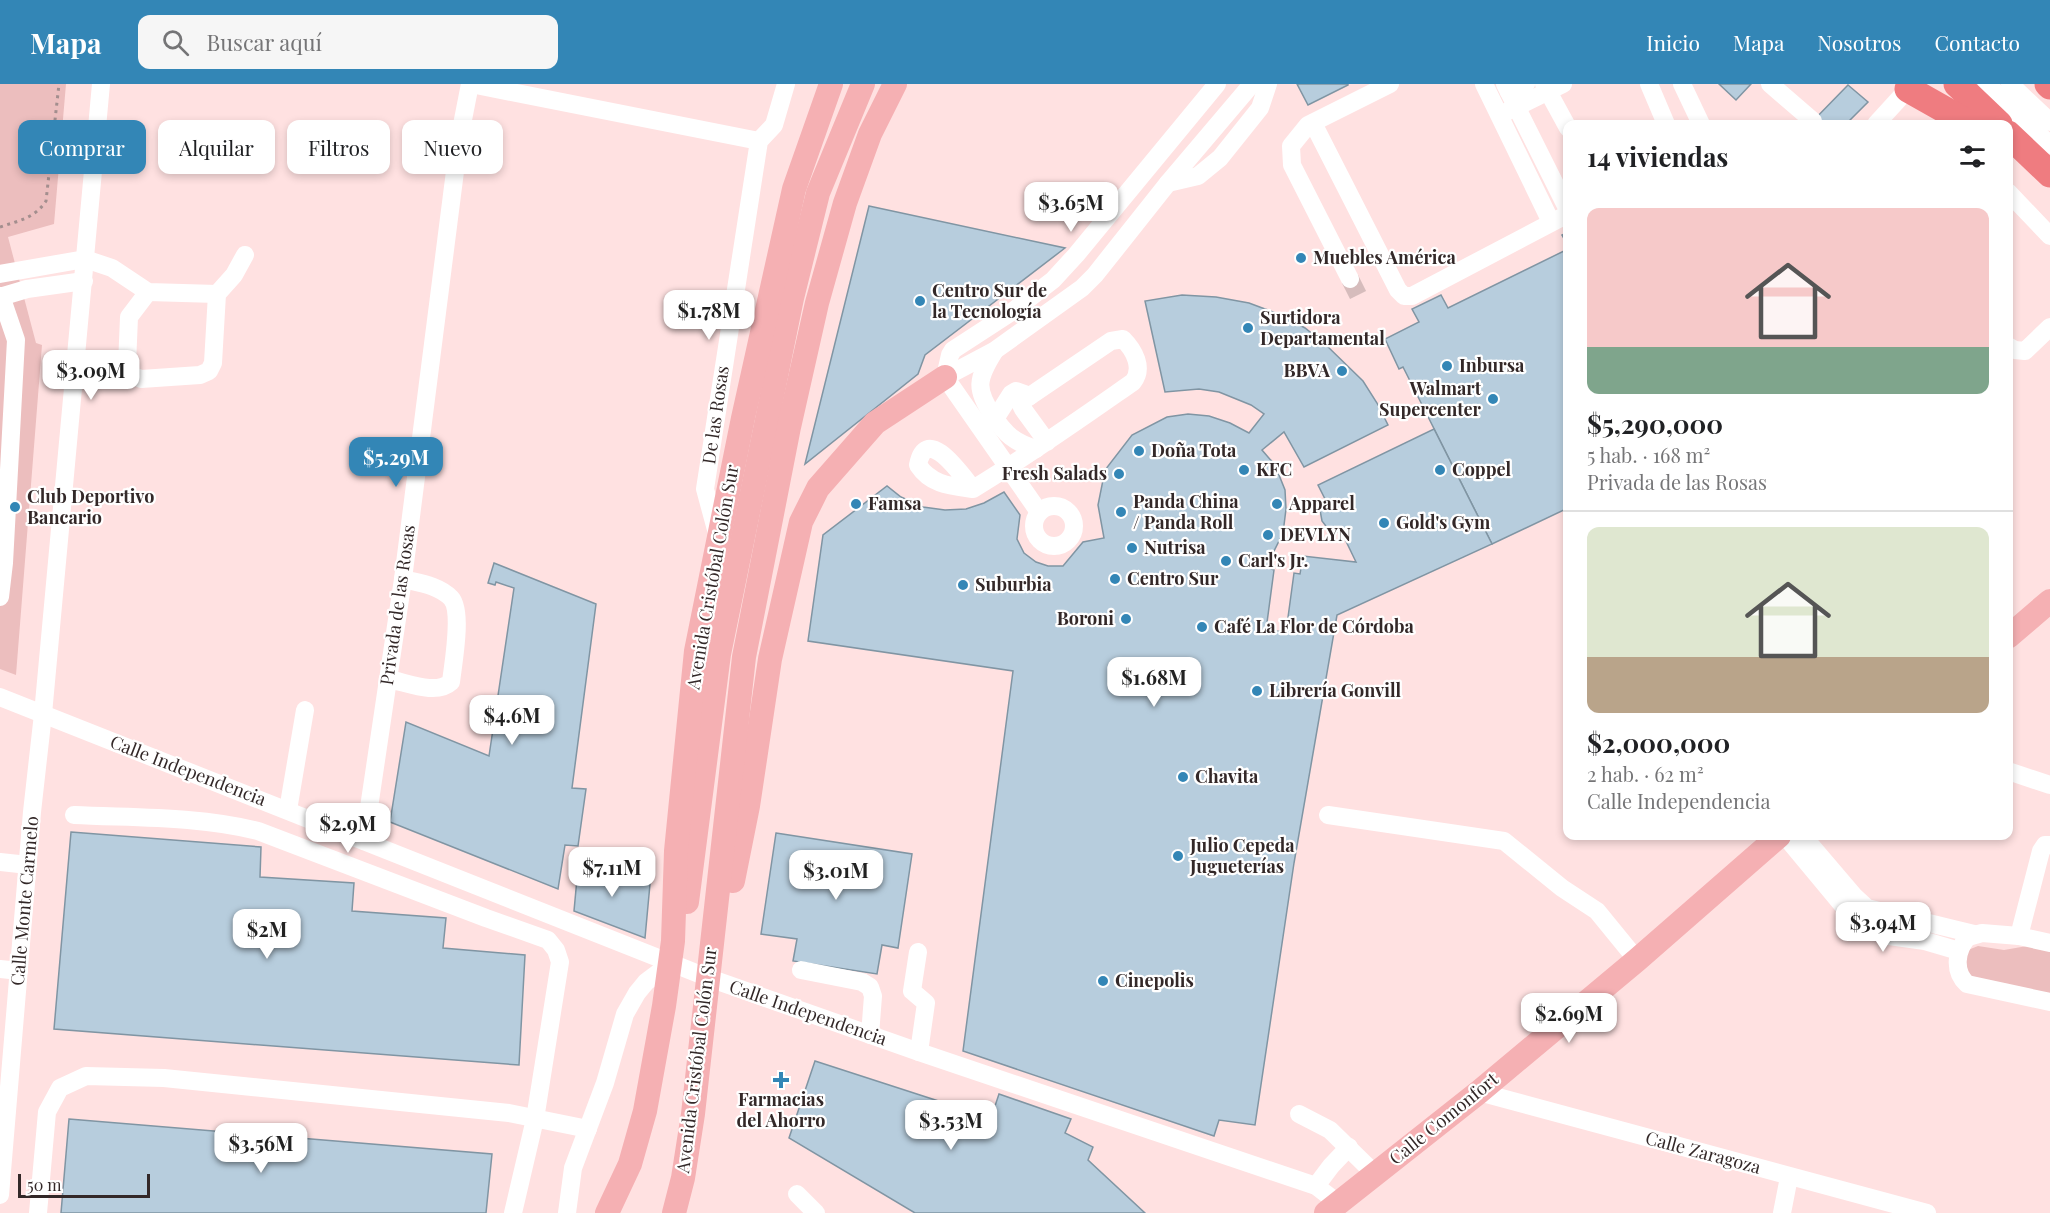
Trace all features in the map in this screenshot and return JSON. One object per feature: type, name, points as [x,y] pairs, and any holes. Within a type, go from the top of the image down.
[{"type":"highway","points":[[1957,84],[1995,120]]},
{"type":"highway","points":[[1905,87],[1963,120]]},
{"type":"highway","points":[[2013,137],[2047,161]]},
{"type":"highway","points":[[2013,148],[2047,161]]},
{"type":"main road","name":"Avenida Cristóbal Colón Sur","points":[[607,1213],[630,1164],[645,1111],[656,1058],[671,952],[676,851],[696,651],[718,538],[794,189],[831,84]]},
{"type":"main road","points":[[671,952],[686,908],[719,654],[792,298],[818,193],[863,84]]},
{"type":"main road","name":"Avenida Cristóbal Colón Sur","points":[[674,1213],[683,1178],[693,1114],[744,657],[789,427],[817,303],[845,202],[870,134],[895,84]]},
{"type":"main road","points":[[712,947],[728,906],[748,806],[770,659],[801,522],[818,488],[875,423],[945,377]]},
{"type":"main road","points":[[2013,633],[2050,601]]},
{"type":"main road","name":"Calle Comonfort","points":[[1338,1210],[1375,1174],[1479,1092],[1637,960],[1774,840]]},
{"type":"street","name":"Calle Monte Carmelo","points":[[0,1196],[5,1065],[19,971],[101,84]]},
{"type":"street","points":[[471,84],[759,141]]},
{"type":"street","name":"Privada de las Rosas","points":[[364,841],[403,579],[459,140],[471,84]]},
{"type":"street","name":"De las Rosas","points":[[718,538],[705,489],[759,141],[774,125],[786,84]]},
{"type":"street","points":[[1039,512],[945,377],[950,355],[953,350],[1013,311],[1053,280],[1217,84]]},
{"type":"street","points":[[945,377],[994,351],[1082,288],[1252,84]]},
{"type":"street","points":[[1168,183],[1198,176],[1220,158],[1260,108],[1268,84]]},
{"type":"street","points":[[1350,279],[1292,165],[1291,146],[1308,126],[1390,84]]},
{"type":"street","points":[[1484,84],[1499,115],[1562,215]]},
{"type":"street","points":[[1499,115],[1510,95],[1526,84]]},
{"type":"street","points":[[1648,84],[1664,120]]},
{"type":"street","points":[[1682,84],[1699,120]]},
{"type":"street","points":[[1770,84],[1812,120]]},
{"type":"street","points":[[1987,84],[2047,161]]},
{"type":"street","points":[[2010,84],[2050,122]]},
{"type":"street","points":[[1510,95],[1552,87],[1565,120]]},
{"type":"street","points":[[1879,120],[1905,87],[1940,120]]},
{"type":"street","points":[[1510,95],[1562,215]]},
{"type":"street","points":[[1313,123],[1398,290],[1404,296],[1412,296],[1562,215]]},
{"type":"street","points":[[2013,197],[2050,236]]},
{"type":"street","points":[[148,292],[129,317],[127,365],[131,375],[141,379],[200,375],[209,371],[213,363],[218,294],[234,275],[245,255]]},
{"type":"street","points":[[0,274],[86,259],[112,268],[148,292],[218,294]]},
{"type":"street","points":[[0,597],[16,339],[0,297],[27,289],[84,281]]},
{"type":"street","points":[[2013,349],[2025,351],[2050,327]]},
{"type":"street","points":[[973,489],[1008,468],[1133,382],[1138,376],[1138,367],[1131,347],[1123,339],[1111,341],[1030,396],[1021,405],[1041,445]]},
{"type":"street","points":[[994,351],[983,369],[982,399],[1005,433],[1019,443],[1041,445]]},
{"type":"street","points":[[995,419],[1011,394],[1016,391],[1030,396]]},
{"type":"street","points":[[388,679],[433,689],[445,688],[451,682],[456,612],[452,599],[434,587],[403,579]]},
{"type":"street","name":"Calle Independencia","points":[[0,698],[364,841],[671,952],[709,978],[919,1052],[1316,1186],[1338,1210]]},
{"type":"street","points":[[288,810],[304,710]]},
{"type":"street","points":[[2013,773],[2050,785]]},
{"type":"street","points":[[74,815],[230,823],[258,831],[548,940],[556,950],[560,962],[535,1119],[513,1213]]},
{"type":"street","points":[[1328,815],[1504,841],[1562,888],[1597,911],[1637,960]]},
{"type":"street","points":[[1788,840],[1863,927],[1889,936],[1925,941],[1959,951]]},
{"type":"street","points":[[1807,840],[1854,897],[1867,908],[1974,934],[2019,936],[2050,943]]},
{"type":"street","points":[[2019,936],[2041,851],[2045,845],[2050,845]]},
{"type":"street","points":[[0,862],[28,865]]},
{"type":"street","points":[[1974,934],[1964,942],[1959,951],[1959,973],[1967,984],[2050,1002]]},
{"type":"street","points":[[567,1213],[573,1168],[631,1004],[671,952]]},
{"type":"street","points":[[918,952],[912,991],[926,1003],[919,1052]]},
{"type":"street","points":[[0,969],[19,971]]},
{"type":"street","points":[[801,970],[862,982],[870,987],[873,996],[870,1035]]},
{"type":"street","points":[[38,1213],[47,1112],[60,1088],[86,1076],[164,1078],[509,1113],[588,1129]]},
{"type":"street","name":"Calle Zaragoza","points":[[1479,1092],[1927,1213]]},
{"type":"street","points":[[1299,1114],[1330,1130],[1375,1174]]},
{"type":"street","points":[[1316,1186],[1349,1147]]},
{"type":"street","points":[[1782,1213],[1789,1177]]},
{"type":"street","points":[[797,1194],[814,1212]]},
{"type":"path","points":[[0,227],[39,212],[46,201],[59,84]]},
{"type":"shaded area","name":"Club Deportivo Bancario","points":[[0,84],[66,84],[63,120],[18,120],[18,174],[58,174],[54,224],[8,237],[36,343],[42,345],[16,675],[0,669]]},
{"type":"shaded area","points":[[1978,946],[2004,950],[2027,946],[2050,951],[2050,998],[1971,980],[1964,971],[1968,950]]},
{"type":"building","points":[[1297,84],[1348,84],[1348,85],[1308,105]]},
{"type":"building","points":[[1719,84],[1751,84],[1736,100]]},
{"type":"building","points":[[1848,85],[1868,102],[1850,120],[1814,120]]},
{"type":"building","name":"Centro Sur de la Tecnología","points":[[869,206],[1065,248],[925,355],[918,374],[805,464]]},
{"type":"building","name":"Walmart Supercenter","points":[[1563,251],[1563,510],[1492,544],[1403,367],[1399,369],[1385,339],[1419,322],[1412,309],[1441,295],[1448,308]]},
{"type":"building","points":[[1182,295],[1216,297],[1249,303],[1281,315],[1305,328],[1363,381],[1388,425],[1304,467],[1284,432],[1262,450],[1275,465],[1285,490],[1286,509],[1283,533],[1266,567],[1274,570],[1266,630],[1286,632],[1294,573],[1300,574],[1303,556],[1356,562],[1342,533],[1329,530],[1322,521],[1320,510],[1325,499],[1318,485],[1434,429],[1492,544],[1337,615],[1294,863],[1255,1125],[1219,1120],[1214,1136],[963,1051],[1013,671],[808,641],[823,535],[887,486],[901,497],[923,507],[945,510],[966,509],[984,503],[1004,492],[1020,515],[1017,539],[1024,553],[1036,562],[1048,566],[1063,566],[1083,542],[1104,538],[1098,505],[1105,470],[1132,435],[1167,417],[1188,414],[1209,416],[1249,433],[1264,414],[1251,405],[1219,392],[1199,389],[1165,392],[1145,301]]},
{"type":"building","points":[[494,563],[596,604],[572,788],[586,789],[578,846],[565,845],[558,889],[390,822],[406,722],[489,756],[514,588],[496,582],[495,585],[488,583]]},
{"type":"building","points":[[71,832],[261,847],[260,877],[354,883],[352,911],[446,918],[443,948],[525,955],[519,1065],[54,1029]]},
{"type":"building","points":[[776,833],[912,854],[898,948],[882,945],[877,974],[793,961],[797,939],[761,934]]},
{"type":"building","points":[[579,857],[650,884],[645,938],[574,911]]},
{"type":"building","points":[[815,1061],[991,1118],[999,1094],[1071,1119],[1065,1133],[1093,1147],[1088,1160],[1145,1213],[915,1213],[789,1138]]},
{"type":"building","points":[[69,1119],[492,1154],[486,1213],[61,1213]]},
{"type":"tunnel","points":[[1350,279],[1362,303]]},
{"type":"place","name":"Muebles América","points":[[1301,258]]},
{"type":"place","name":"Centro Sur de la Tecnología","points":[[920,301]]},
{"type":"place","name":"Surtidora Departamental","points":[[1248,328]]},
{"type":"place","name":"Inbursa","points":[[1447,366]]},
{"type":"place","name":"BBVA","points":[[1342,371]]},
{"type":"place","name":"Walmart Supercenter","points":[[1493,399]]},
{"type":"place","name":"Doña Tota","points":[[1139,451]]},
{"type":"place","name":"KFC","points":[[1244,470]]},
{"type":"place","name":"Coppel","points":[[1440,470]]},
{"type":"place","name":"Fresh Salads","points":[[1119,474]]},
{"type":"place","name":"Famsa","points":[[856,504]]},
{"type":"place","name":"Apparel","points":[[1277,504]]},
{"type":"place","name":"Club Deportivo Bancario","points":[[15,507]]},
{"type":"place","name":"Panda China / Panda Roll","points":[[1121,512]]},
{"type":"place","name":"Gold's Gym","points":[[1384,523]]},
{"type":"place","name":"DEVLYN","points":[[1268,535]]},
{"type":"place","name":"Nutrisa","points":[[1132,548]]},
{"type":"place","name":"Carl's Jr.","points":[[1226,561]]},
{"type":"place","name":"Centro Sur","points":[[1115,579]]},
{"type":"place","name":"Suburbia","points":[[963,585]]},
{"type":"place","name":"Boroni","points":[[1126,619]]},
{"type":"place","name":"Café La Flor de Córdoba","points":[[1202,627]]},
{"type":"place","name":"Librería Gonvill","points":[[1257,691]]},
{"type":"place","name":"Chavita","points":[[1183,777]]},
{"type":"place","name":"Julio Cepeda Jugueterías","points":[[1178,856]]},
{"type":"place","name":"Cinepolis","points":[[1103,981]]},
{"type":"place","name":"Farmacias del Ahorro","points":[[781,1080]]}]
